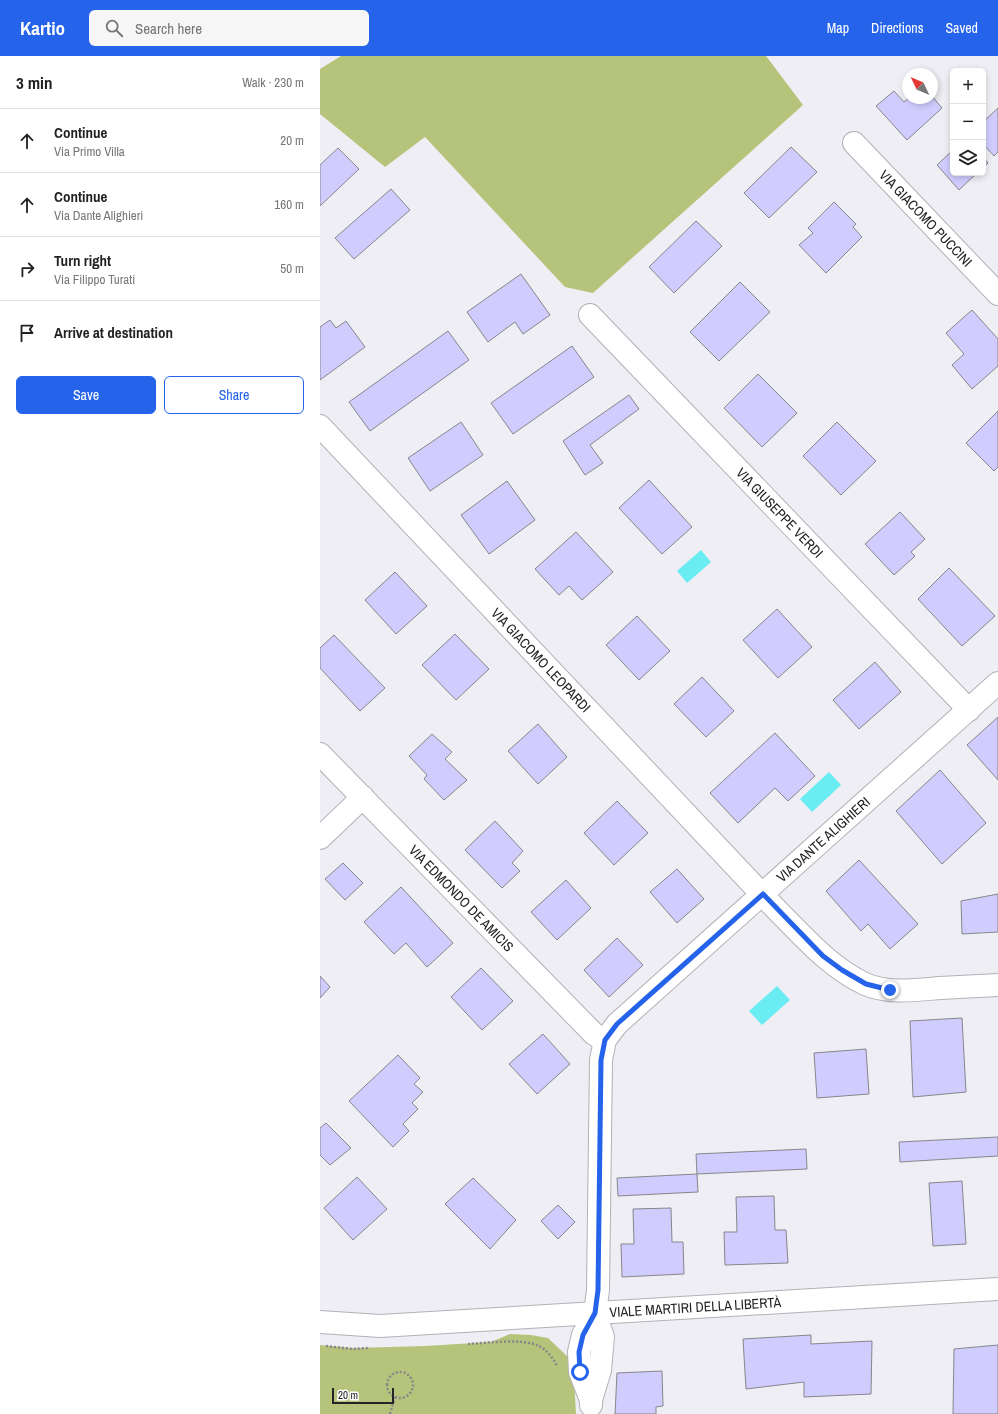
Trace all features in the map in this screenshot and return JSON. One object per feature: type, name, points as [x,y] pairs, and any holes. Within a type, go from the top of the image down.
[{"type":"street","name":"VIA GIACOMO PUCCINI","points":[[854,143],[998,294]]},
{"type":"street","name":"VIA GIUSEPPE VERDI","points":[[590,315],[969,710]]},
{"type":"street","name":"VIA GIACOMO LEOPARDI","points":[[320,426],[823,956],[842,970],[866,984],[890,990],[916,990],[998,985]]},
{"type":"street","name":"VIA DANTE ALIGHIERI","points":[[595,1313],[598,1290],[601,1060],[605,1040],[617,1024],[998,683]]},
{"type":"street","name":"VIA EDMONDO DE AMICIS","points":[[320,754],[363,796],[594,1034],[605,1040]]},
{"type":"street","points":[[320,838],[363,796]]},
{"type":"street","name":"VIALE MARTIRI DELLA LIBERTÀ","points":[[320,1322],[380,1326],[998,1289]]},
{"type":"street","points":[[590,1407],[600,1370],[603,1337],[595,1313]]},
{"type":"path","points":[[462,1344],[524,1342],[539,1346],[552,1356],[559,1368]]},
{"type":"path","points":[[320,1345],[352,1349],[376,1348]]},
{"type":"path","points":[[400,1371],[405,1372],[412,1378],[413,1382],[411,1392],[404,1397],[395,1397],[391,1395],[386,1388],[387,1380],[392,1373],[400,1371]]},
{"type":"path","points":[[390,1414],[395,1397]]},
{"type":"green space","points":[[341,56],[766,56],[803,105],[593,293],[565,287],[425,137],[385,167],[320,114],[320,69]]},
{"type":"green space","points":[[510,1334],[531,1335],[548,1338],[568,1357],[574,1380],[576,1414],[320,1414],[320,1345],[353,1348],[425,1346],[491,1342]]},
{"type":"water","points":[[701,550],[711,562],[687,583],[677,571]]},
{"type":"water","points":[[829,772],[841,785],[812,812],[800,799]]},
{"type":"water","points":[[777,986],[790,1000],[762,1025],[749,1011]]},
{"type":"building","points":[[894,91],[902,100],[902,104],[938,103],[942,108],[907,140],[876,106]]},
{"type":"building","points":[[998,108],[998,152],[994,156],[986,147],[986,119]]},
{"type":"building","points":[[791,147],[817,172],[769,218],[744,193]]},
{"type":"building","points":[[338,148],[359,169],[320,206],[320,165]]},
{"type":"building","points":[[950,153],[950,176],[974,176],[959,190],[937,165]]},
{"type":"building","points":[[391,189],[410,210],[354,259],[335,238]]},
{"type":"building","points":[[834,202],[856,224],[853,227],[862,237],[826,273],[799,245],[813,233],[808,228]]},
{"type":"building","points":[[696,221],[722,246],[674,293],[649,267]]},
{"type":"building","points":[[521,274],[550,315],[523,334],[515,322],[488,342],[467,312]]},
{"type":"building","points":[[740,282],[770,312],[719,361],[690,332]]},
{"type":"building","points":[[972,310],[998,339],[998,366],[972,389],[952,365],[964,354],[946,333]]},
{"type":"building","points":[[330,320],[336,328],[346,321],[365,347],[320,380],[320,327]]},
{"type":"building","points":[[448,331],[469,360],[370,431],[349,402]]},
{"type":"building","points":[[572,346],[594,377],[513,434],[491,403]]},
{"type":"building","points":[[758,374],[797,413],[762,447],[724,408]]},
{"type":"building","points":[[629,395],[639,409],[590,445],[603,463],[585,475],[563,441]]},
{"type":"building","points":[[998,411],[998,467],[994,471],[966,443]]},
{"type":"building","points":[[461,422],[483,455],[430,491],[408,458]]},
{"type":"building","points":[[837,422],[876,461],[841,495],[803,456]]},
{"type":"building","points":[[649,480],[692,527],[662,554],[619,508]]},
{"type":"building","points":[[507,481],[535,520],[489,554],[461,515]]},
{"type":"building","points":[[900,512],[925,539],[911,552],[915,556],[894,575],[865,544]]},
{"type":"building","points":[[576,532],[613,572],[582,600],[569,586],[559,595],[535,569]]},
{"type":"building","points":[[949,568],[995,616],[962,646],[918,599]]},
{"type":"building","points":[[395,572],[427,606],[396,634],[365,600]]},
{"type":"building","points":[[777,609],[812,647],[778,678],[743,640]]},
{"type":"building","points":[[637,616],[670,651],[639,680],[606,645]]},
{"type":"building","points":[[455,634],[489,669],[456,700],[422,665]]},
{"type":"building","points":[[334,635],[385,688],[360,711],[320,668],[320,648]]},
{"type":"building","points":[[875,662],[901,692],[859,729],[833,700]]},
{"type":"building","points":[[702,677],[734,711],[706,737],[674,704]]},
{"type":"building","points":[[998,717],[998,780],[967,745]]},
{"type":"building","points":[[538,724],[567,757],[538,784],[508,751]]},
{"type":"building","points":[[775,733],[815,776],[788,801],[775,788],[738,823],[710,793]]},
{"type":"building","points":[[432,734],[452,752],[445,759],[467,780],[444,800],[424,779],[427,775],[409,756]]},
{"type":"building","points":[[940,770],[986,823],[942,864],[896,811]]},
{"type":"building","points":[[617,801],[648,833],[614,865],[584,833]]},
{"type":"building","points":[[495,821],[523,851],[512,863],[520,871],[502,888],[465,850]]},
{"type":"building","points":[[859,860],[918,924],[890,949],[868,924],[861,931],[826,891]]},
{"type":"building","points":[[343,863],[363,883],[345,900],[325,879]]},
{"type":"building","points":[[677,869],[704,899],[677,923],[650,892]]},
{"type":"building","points":[[566,880],[591,908],[557,940],[531,912]]},
{"type":"building","points":[[401,887],[453,943],[427,967],[406,943],[394,954],[364,922]]},
{"type":"building","points":[[998,894],[998,932],[962,934],[961,901]]},
{"type":"building","points":[[617,938],[643,965],[609,997],[584,970]]},
{"type":"building","points":[[481,968],[513,1001],[482,1030],[451,997]]},
{"type":"building","points":[[320,976],[330,987],[320,998]]},
{"type":"building","points":[[962,1018],[966,1092],[913,1097],[910,1021]]},
{"type":"building","points":[[543,1034],[570,1064],[537,1094],[509,1064]]},
{"type":"building","points":[[866,1049],[869,1094],[817,1098],[814,1053]]},
{"type":"building","points":[[398,1055],[420,1078],[414,1084],[423,1092],[412,1103],[418,1109],[403,1124],[409,1131],[393,1147],[349,1101]]},
{"type":"building","points":[[326,1123],[351,1148],[330,1165],[320,1155],[320,1128]]},
{"type":"building","points":[[998,1137],[998,1156],[900,1162],[899,1142]]},
{"type":"building","points":[[806,1149],[807,1169],[697,1174],[696,1154]]},
{"type":"building","points":[[697,1174],[698,1192],[618,1196],[617,1178]]},
{"type":"building","points":[[357,1177],[387,1209],[353,1240],[324,1208]]},
{"type":"building","points":[[473,1178],[516,1220],[490,1249],[445,1204]]},
{"type":"building","points":[[962,1181],[966,1244],[933,1246],[929,1183]]},
{"type":"building","points":[[774,1196],[775,1230],[786,1230],[788,1263],[725,1265],[724,1232],[737,1232],[736,1197]]},
{"type":"building","points":[[558,1205],[575,1222],[558,1239],[541,1221]]},
{"type":"building","points":[[671,1208],[672,1242],[683,1242],[684,1274],[622,1277],[621,1244],[634,1244],[633,1209]]},
{"type":"building","points":[[811,1335],[811,1344],[872,1341],[871,1394],[804,1397],[804,1382],[746,1389],[743,1339]]},
{"type":"building","points":[[998,1345],[998,1414],[953,1414],[954,1349]]},
{"type":"building","points":[[662,1371],[663,1406],[656,1407],[656,1414],[615,1414],[617,1373]]},
{"type":"route","points":[[580,1372],[579,1352],[583,1335],[595,1313],[598,1290],[601,1060],[605,1040],[617,1024],[763,894],[823,956],[842,970],[866,984],[890,990]]}]
